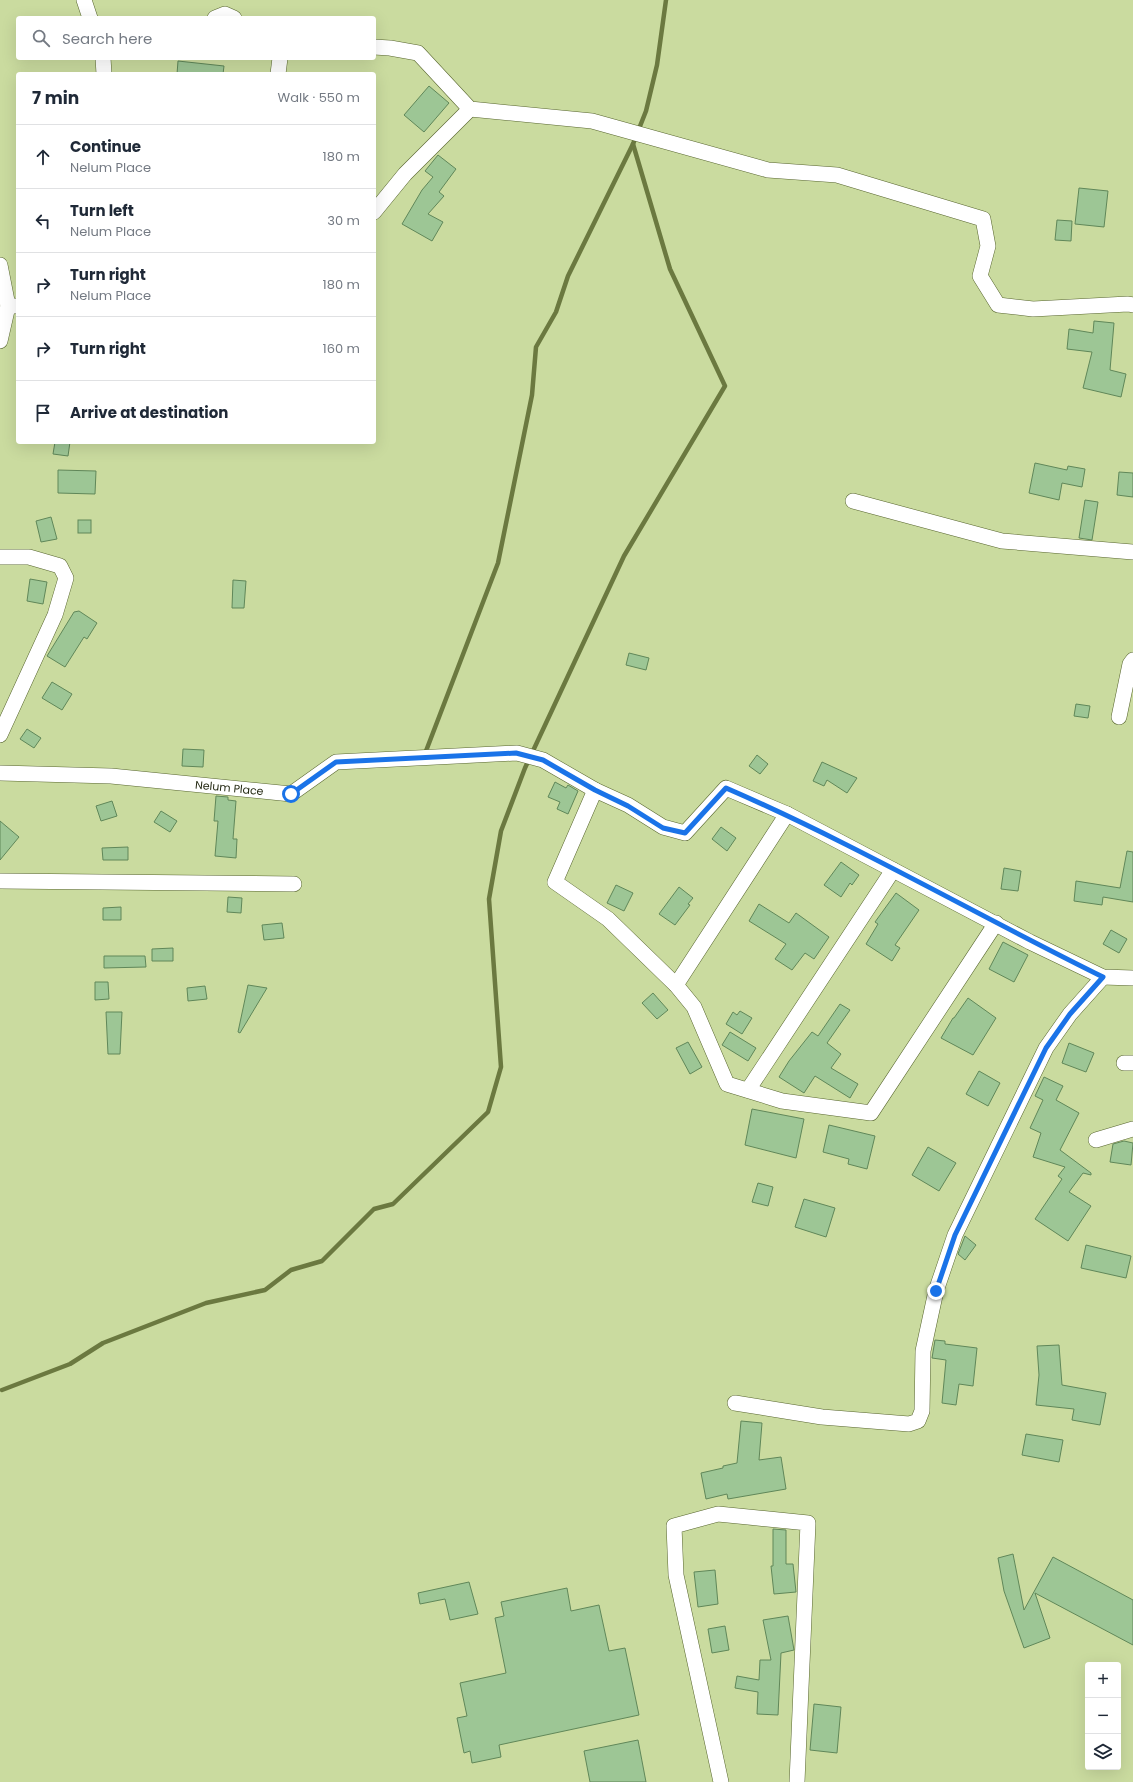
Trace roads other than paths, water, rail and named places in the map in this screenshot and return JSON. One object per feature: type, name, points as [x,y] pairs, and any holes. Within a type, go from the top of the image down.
[{"type":"street","points":[[84,0],[89,16]]},
{"type":"street","points":[[220,16],[225,14],[230,16]]},
{"type":"street","points":[[376,47],[418,53],[470,109],[592,121],[768,170],[838,175],[983,219],[988,246],[980,276],[998,305],[1033,309],[1133,305]]},
{"type":"street","points":[[103,60],[104,72]]},
{"type":"street","points":[[278,72],[280,60]]},
{"type":"street","points":[[376,210],[405,174],[470,109]]},
{"type":"street","points":[[0,264],[13,306],[0,341]]},
{"type":"street","points":[[853,501],[1002,541],[1133,552]]},
{"type":"street","points":[[0,557],[29,557],[60,566],[66,578],[55,616],[0,734]]},
{"type":"street","points":[[1119,718],[1130,664],[1133,660]]},
{"type":"street","name":"Nelum Place","points":[[0,773],[111,776],[291,794],[336,762],[516,753],[543,760],[595,790],[628,806],[663,828],[685,833],[726,788],[786,814],[1103,977],[1133,978]]},
{"type":"street","points":[[595,790],[555,882],[608,919],[676,985],[694,1007],[727,1084],[782,1101],[871,1113],[996,923]]},
{"type":"street","points":[[676,985],[786,814]]},
{"type":"street","points":[[748,1090],[893,870]]},
{"type":"street","points":[[0,881],[294,884]]},
{"type":"street","points":[[735,1402],[822,1417],[909,1424],[918,1421],[922,1411],[923,1351],[936,1291],[955,1235],[1046,1048],[1070,1014],[1103,977]]},
{"type":"street","points":[[1096,1140],[1133,1130]]},
{"type":"street","points":[[721,1782],[676,1575],[674,1526],[718,1514],[808,1523],[797,1782]]},
{"type":"waterway","points":[[426,751],[498,563],[532,395],[536,347],[556,312],[568,276],[633,144],[646,111],[657,65],[666,0]]},
{"type":"waterway","points":[[2,1390],[70,1364],[103,1343],[206,1303],[265,1290],[291,1270],[322,1261],[374,1209],[393,1204],[488,1112],[501,1067],[489,899],[501,831],[525,768],[624,556],[725,386],[670,269],[633,144]]}]
